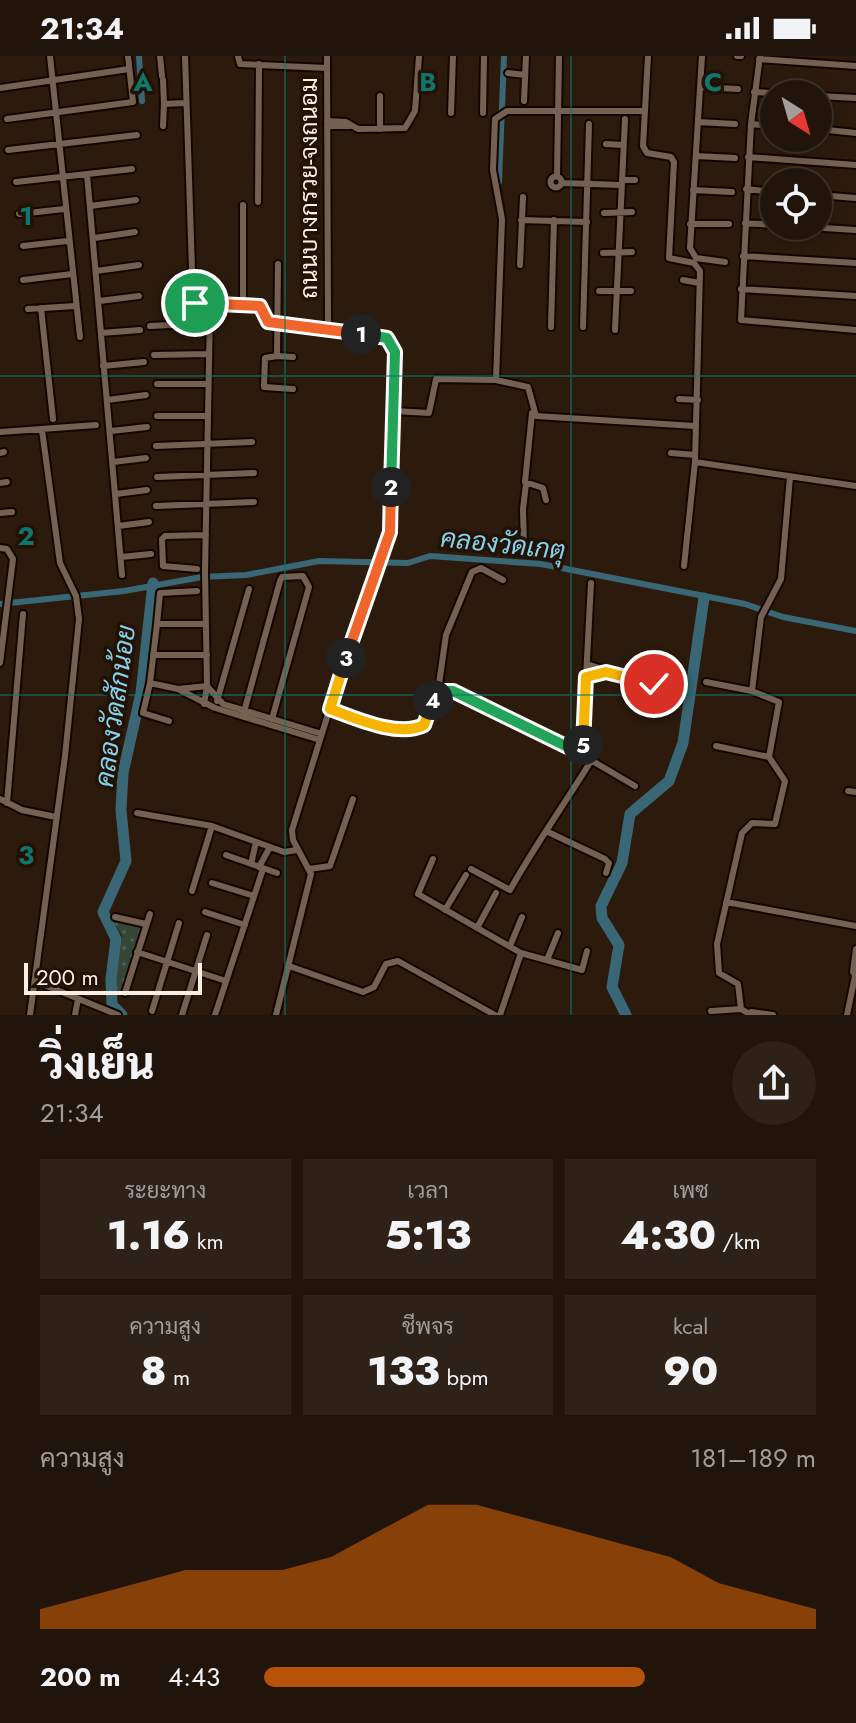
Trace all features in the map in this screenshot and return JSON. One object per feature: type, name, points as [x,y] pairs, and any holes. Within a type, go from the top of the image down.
[{"type":"street","points":[[50,56],[60,177],[80,337]]},
{"type":"street","points":[[7,119],[133,102],[128,56]]},
{"type":"street","points":[[160,56],[163,126]]},
{"type":"street","points":[[185,56],[192,297],[195,303],[260,306],[266,321],[330,328]]},
{"type":"street","points":[[238,56],[240,64],[327,68]]},
{"type":"street","name":"ถนนบางกรวย-จงถนอม","points":[[297,850],[292,830],[373,575],[390,532],[395,352],[390,341],[379,336],[330,328],[327,56]]},
{"type":"street","points":[[327,124],[401,129],[409,124],[419,90],[419,56]]},
{"type":"street","points":[[451,113],[453,56]]},
{"type":"street","points":[[483,113],[484,56]]},
{"type":"street","points":[[524,101],[526,56]]},
{"type":"street","points":[[559,56],[559,180],[587,184],[635,180]]},
{"type":"street","points":[[648,56],[644,149],[647,153],[671,157],[674,168],[669,258],[697,266],[699,283],[695,458],[684,566]]},
{"type":"street","points":[[702,56],[690,224],[692,255],[725,262]]},
{"type":"street","points":[[856,66],[760,57],[748,157],[739,316],[744,322],[856,330]]},
{"type":"street","points":[[258,202],[259,64]]},
{"type":"street","points":[[0,88],[129,69]]},
{"type":"street","points":[[508,73],[525,75]]},
{"type":"street","points":[[701,87],[738,89]]},
{"type":"street","points":[[754,92],[760,92]]},
{"type":"street","points":[[380,96],[380,129]]},
{"type":"street","points":[[832,97],[856,98]]},
{"type":"street","points":[[164,104],[185,103]]},
{"type":"street","points":[[496,380],[502,219],[493,170],[495,119],[507,111],[645,111]]},
{"type":"street","points":[[615,330],[625,119]]},
{"type":"street","points":[[698,122],[735,124]]},
{"type":"street","points":[[583,327],[589,124]]},
{"type":"street","points":[[751,124],[760,125]]},
{"type":"street","points":[[832,130],[856,133]]},
{"type":"street","points":[[8,150],[137,135]]},
{"type":"street","points":[[606,144],[623,145]]},
{"type":"street","points":[[696,156],[735,158]]},
{"type":"street","points":[[748,157],[856,165]]},
{"type":"street","points":[[16,182],[132,169]]},
{"type":"street","points":[[87,174],[122,575]]},
{"type":"street","points":[[746,189],[760,190]]},
{"type":"street","points":[[693,190],[732,192]]},
{"type":"street","points":[[832,196],[856,198]]},
{"type":"street","points":[[520,265],[523,197]]},
{"type":"street","points":[[90,206],[136,200]]},
{"type":"street","points":[[243,205],[243,305]]},
{"type":"street","points":[[19,214],[64,209]]},
{"type":"street","points":[[604,213],[632,212]]},
{"type":"street","points":[[521,220],[587,222]]},
{"type":"street","points":[[551,327],[554,220]]},
{"type":"street","points":[[745,223],[760,224]]},
{"type":"street","points":[[690,224],[729,224]]},
{"type":"street","points":[[832,228],[856,230]]},
{"type":"street","points":[[94,238],[135,232]]},
{"type":"street","points":[[23,246],[67,241]]},
{"type":"street","points":[[603,253],[632,252]]},
{"type":"street","points":[[743,256],[856,263]]},
{"type":"street","points":[[277,356],[278,264]]},
{"type":"street","points":[[96,271],[139,265]]},
{"type":"street","points":[[23,280],[72,274]]},
{"type":"street","points":[[683,280],[699,283]]},
{"type":"street","points":[[741,289],[856,296]]},
{"type":"street","points":[[599,291],[631,291]]},
{"type":"street","points":[[99,301],[139,296]]},
{"type":"street","points":[[28,309],[75,306]]},
{"type":"street","points":[[41,308],[53,419]]},
{"type":"street","points":[[204,704],[207,686],[205,571],[210,311]]},
{"type":"street","points":[[150,326],[210,323]]},
{"type":"street","points":[[101,333],[140,330]]},
{"type":"street","points":[[154,355],[209,354]]},
{"type":"street","points":[[293,357],[265,358],[264,387],[293,389]]},
{"type":"street","points":[[103,366],[144,362]]},
{"type":"street","points":[[394,411],[429,413],[436,379],[496,380],[528,387],[532,413],[523,509],[524,547]]},
{"type":"street","points":[[157,384],[208,384]]},
{"type":"street","points":[[107,400],[146,395]]},
{"type":"street","points":[[679,399],[698,400]]},
{"type":"street","points":[[532,413],[585,421],[695,426]]},
{"type":"street","points":[[157,416],[208,416]]},
{"type":"street","points":[[0,432],[96,425]]},
{"type":"street","points":[[111,431],[147,427]]},
{"type":"street","points":[[30,1015],[68,728],[78,603],[60,563],[42,430]]},
{"type":"street","points":[[156,446],[252,442]]},
{"type":"street","points":[[671,453],[790,477],[856,486]]},
{"type":"street","points":[[113,462],[146,458]]},
{"type":"street","points":[[157,477],[254,473]]},
{"type":"street","points":[[752,691],[761,617],[780,583],[790,477]]},
{"type":"street","points":[[526,484],[543,488],[546,500]]},
{"type":"street","points":[[116,494],[147,490]]},
{"type":"street","points":[[156,506],[254,502]]},
{"type":"street","points":[[0,513],[12,512]]},
{"type":"street","points":[[118,526],[149,522]]},
{"type":"street","points":[[197,569],[163,566],[162,539],[165,536],[206,535]]},
{"type":"street","points":[[0,548],[7,549],[13,559],[0,663]]},
{"type":"street","points":[[121,557],[151,554]]},
{"type":"street","points":[[330,709],[371,723],[416,728],[424,725],[438,691],[446,635],[472,572],[481,568],[503,580]]},
{"type":"street","points":[[247,714],[280,581],[282,577],[303,576],[309,587],[275,722]]},
{"type":"street","points":[[582,754],[591,583]]},
{"type":"street","points":[[215,708],[249,589]]},
{"type":"street","points":[[169,721],[143,713],[150,683],[160,593],[197,591]]},
{"type":"street","points":[[23,614],[4,801],[56,817]]},
{"type":"street","points":[[157,624],[205,624]]},
{"type":"street","points":[[153,655],[207,655]]},
{"type":"street","points":[[587,664],[606,672],[667,687]]},
{"type":"street","points":[[586,677],[606,672]]},
{"type":"street","points":[[706,682],[752,691],[779,702],[769,757],[785,781],[777,821],[769,826],[752,823],[745,827],[726,902],[716,963],[721,975],[740,987],[741,1009]]},
{"type":"street","points":[[150,683],[178,689],[215,708],[247,714],[321,737]]},
{"type":"street","points":[[207,686],[218,700],[247,714]]},
{"type":"street","points":[[178,689],[207,686]]},
{"type":"street","points":[[438,691],[453,691],[486,704],[582,754],[635,786]]},
{"type":"street","points":[[716,746],[769,757]]},
{"type":"street","points":[[445,910],[468,872],[510,890],[591,761]]},
{"type":"street","points":[[309,869],[331,865],[353,799]]},
{"type":"street","points":[[137,813],[212,826],[287,853],[297,850],[309,869],[310,880],[276,1015]]},
{"type":"street","points":[[192,891],[212,826]]},
{"type":"street","points":[[546,831],[605,859],[609,863],[606,873]]},
{"type":"street","points":[[256,842],[258,866]]},
{"type":"street","points":[[215,1015],[254,896],[258,866],[270,847]]},
{"type":"street","points":[[255,851],[263,854]]},
{"type":"street","points":[[226,855],[277,873]]},
{"type":"street","points":[[418,894],[433,859]]},
{"type":"street","points":[[212,883],[254,896]]},
{"type":"street","points":[[407,890],[521,953],[582,970],[587,951]]},
{"type":"street","points":[[477,928],[496,893]]},
{"type":"street","points":[[726,902],[856,926]]},
{"type":"street","points":[[205,912],[245,925]]},
{"type":"street","points":[[125,993],[150,914]]},
{"type":"street","points":[[115,917],[146,924]]},
{"type":"street","points":[[510,946],[522,917]]},
{"type":"street","points":[[152,1011],[179,923]]},
{"type":"street","points":[[547,960],[558,933]]},
{"type":"street","points":[[182,1015],[207,935]]},
{"type":"street","points":[[847,1015],[856,976],[856,949]]},
{"type":"street","points":[[137,952],[226,981]]},
{"type":"street","points":[[289,966],[363,992],[374,987],[382,967],[398,961],[498,1015],[521,953]]},
{"type":"street","points":[[35,981],[116,1014]]},
{"type":"street","points":[[75,1015],[78,999]]},
{"type":"street","points":[[711,1011],[741,1009],[751,1014],[773,1015]]},
{"type":"green space","points":[[113,920],[149,924],[125,993],[115,990],[122,936]]},
{"type":"waterway","points":[[139,56],[142,101]]},
{"type":"waterway","points":[[499,182],[504,56]]},
{"type":"waterway","name":"คลองวัดเกตุ","points":[[0,604],[124,591],[202,577],[246,575],[319,561],[408,563],[430,556],[541,564],[745,604],[783,617],[856,631]]},
{"type":"waterway","name":"คลองวัดสักน้อย","points":[[122,1015],[112,1005],[111,979],[116,939],[103,912],[126,861],[121,810],[123,773],[141,693],[153,583]]},
{"type":"waterway","points":[[626,1015],[612,987],[619,945],[602,918],[601,906],[622,863],[630,814],[669,781],[683,743],[704,598]]},
{"type":"route","points":[[195,303],[260,306],[268,322],[379,336],[387,338],[394,346],[390,532],[330,709],[371,723],[416,728],[424,725],[436,693],[448,690],[486,704],[582,754],[586,677],[606,672],[654,684]]}]
